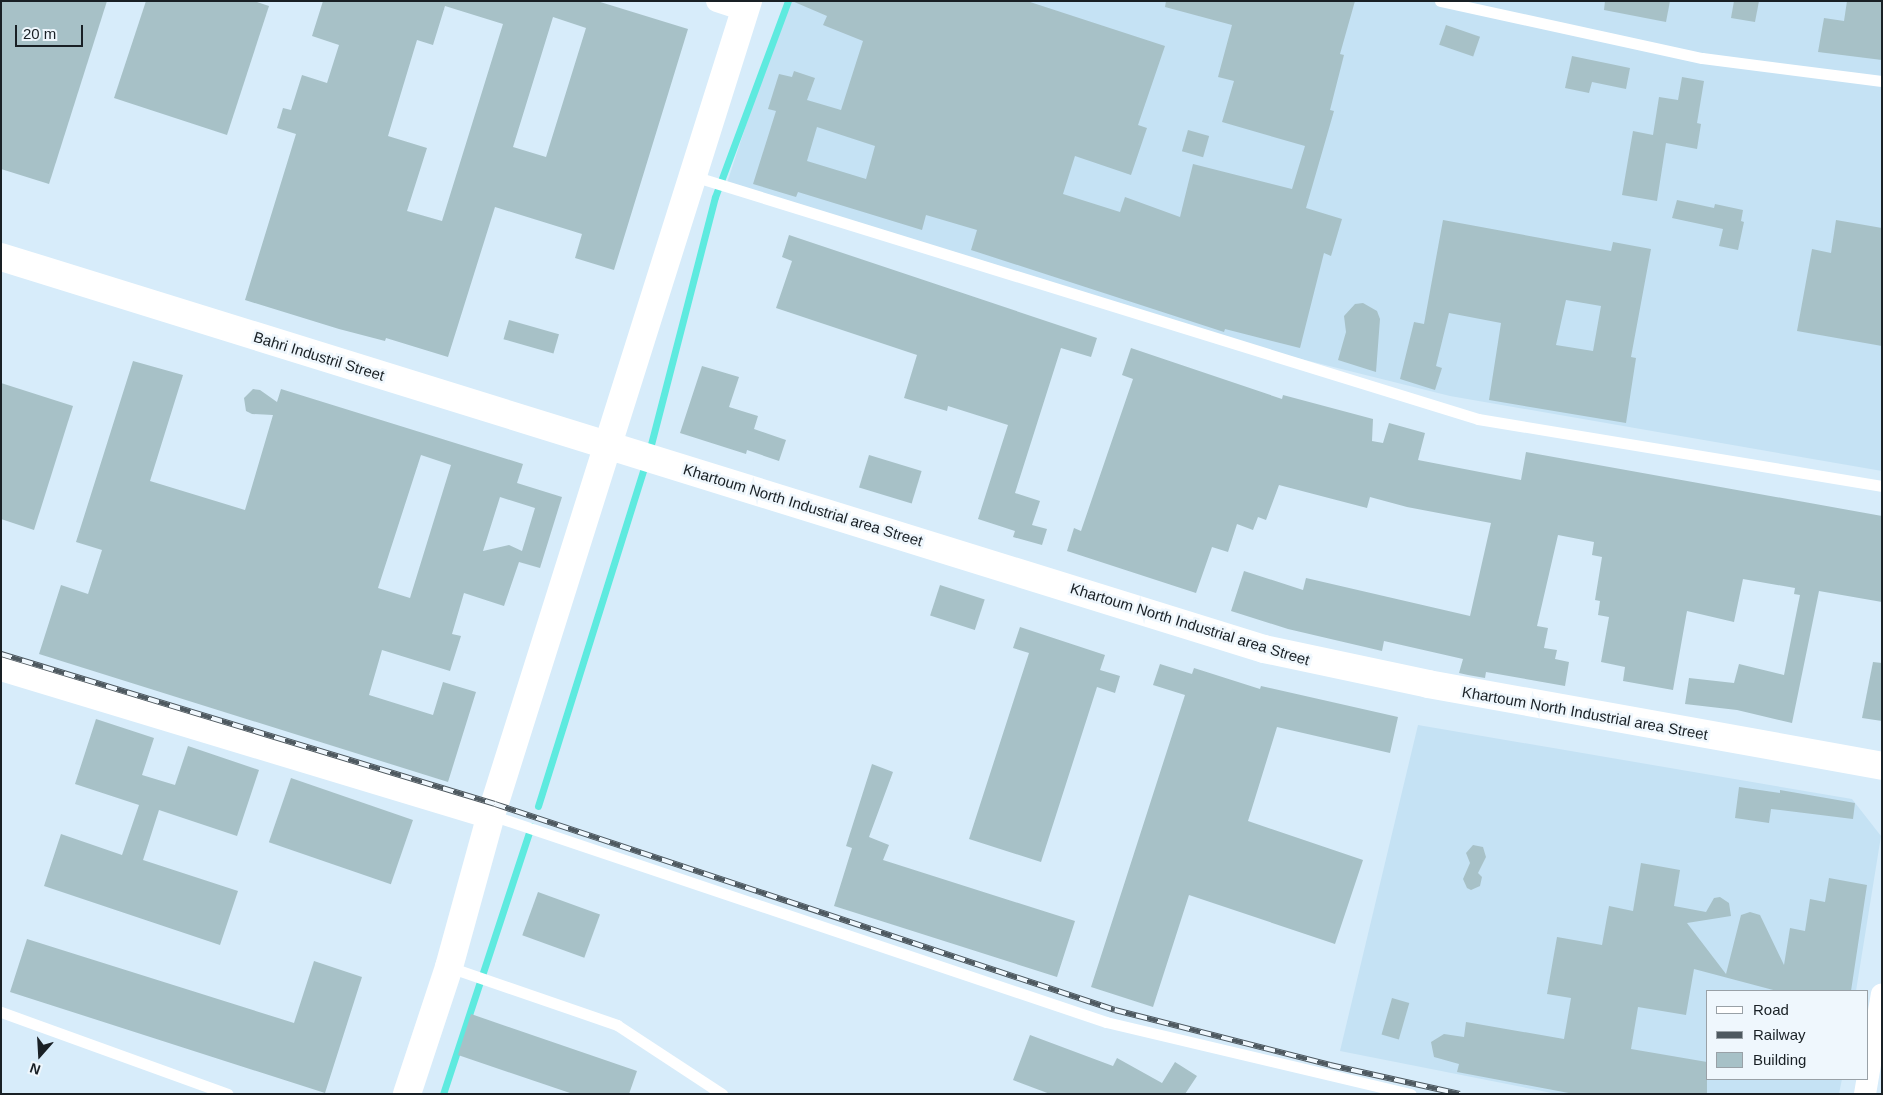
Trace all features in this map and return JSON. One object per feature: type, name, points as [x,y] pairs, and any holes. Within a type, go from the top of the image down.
[{"type":"street","points":[[407,1094],[460,971],[491,816],[608,444],[703,179],[746,6],[717,1]]},
{"type":"street","name":"Bahri Industril Street","points":[[1,257],[648,456]]},
{"type":"street","name":"Khartoum North Industrial area Street","points":[[648,456],[1264,649],[1447,688],[1882,766]]},
{"type":"street","points":[[4,669],[491,816]]},
{"type":"street","points":[[1868,1076],[1882,994]]},
{"type":"street","points":[[1865,1094],[1867,1080]]},
{"type":"lane","points":[[1440,1],[1702,58],[1882,81]]},
{"type":"lane","points":[[703,179],[1478,419],[1882,486]]},
{"type":"lane","points":[[491,816],[1106,1022],[1411,1094]]},
{"type":"lane","points":[[460,971],[617,1025],[722,1094]]},
{"type":"lane","points":[[1,1012],[228,1094]]},
{"type":"shaded area","points":[[787,1],[1882,1],[1882,471],[1450,396],[1261,349],[725,189]]},
{"type":"shaded area","points":[[1418,725],[1852,799],[1881,836],[1856,990],[1706,990],[1706,1080],[1842,1080],[1839,1094],[1557,1094],[1340,1051]]},
{"type":"building","points":[[1,1],[107,1],[49,184],[1,169]]},
{"type":"building","points":[[146,1],[254,1],[269,6],[227,135],[114,98]]},
{"type":"building","points":[[323,1],[597,1],[688,29],[614,270],[575,258],[582,234],[495,207],[448,357],[386,338],[385,341],[339,329],[245,300],[296,134],[277,128],[283,108],[291,110],[302,75],[327,83],[339,45],[312,36]],"holes":[[[445,6],[503,24],[442,221],[407,211],[427,148],[388,136],[417,40],[433,45]],[[553,17],[586,28],[546,157],[513,147]]]},
{"type":"building","points":[[792,1],[1027,1],[1165,46],[1138,125],[1147,128],[1131,175],[1075,156],[1063,194],[1120,212],[1125,197],[1180,217],[1193,164],[1292,189],[1305,146],[1222,122],[1234,81],[1218,77],[1232,25],[1165,7],[1166,1],[1355,1],[1340,54],[1344,55],[1330,110],[1334,111],[1306,208],[1342,219],[1331,256],[1324,253],[1300,348],[1225,329],[1224,332],[971,250],[977,230],[926,215],[922,230],[798,192],[796,197],[753,184],[776,111],[768,109],[779,74],[792,77],[794,71],[815,78],[807,100],[841,110],[863,41],[823,25],[827,16]],"holes":[[[817,127],[875,146],[866,179],[807,161]]]},
{"type":"building","points":[[1605,1],[1670,1],[1666,22],[1604,10]]},
{"type":"building","points":[[1734,1],[1759,1],[1755,22],[1731,18]]},
{"type":"building","points":[[1847,1],[1882,1],[1882,60],[1818,52],[1824,18],[1844,21]]},
{"type":"building","points":[[1446,25],[1480,37],[1473,57],[1439,45]]},
{"type":"building","points":[[1572,56],[1630,68],[1626,89],[1592,82],[1589,93],[1565,88]]},
{"type":"building","points":[[1682,77],[1704,81],[1697,123],[1701,124],[1697,149],[1666,143],[1657,201],[1622,195],[1633,131],[1653,135],[1659,97],[1678,100]]},
{"type":"building","points":[[1188,130],[1209,136],[1203,157],[1182,151]]},
{"type":"building","points":[[1677,200],[1714,208],[1715,204],[1743,210],[1741,221],[1744,222],[1738,250],[1719,246],[1723,229],[1672,218]]},
{"type":"building","points":[[1443,220],[1611,251],[1613,242],[1651,249],[1631,357],[1636,358],[1626,423],[1489,400],[1501,323],[1449,313],[1436,366],[1442,368],[1435,390],[1400,379],[1414,322],[1424,324]],"holes":[[[1566,300],[1601,306],[1593,351],[1556,345]]]},
{"type":"building","points":[[1836,220],[1882,228],[1882,346],[1797,331],[1812,249],[1831,253]]},
{"type":"building","points":[[789,235],[1097,338],[1091,357],[1061,348],[1015,493],[1040,501],[1032,525],[1047,529],[1042,545],[1013,537],[1015,531],[978,519],[1008,425],[948,406],[947,411],[904,398],[917,355],[776,308],[792,261],[782,257]]},
{"type":"building","points":[[1363,303],[1377,311],[1380,319],[1376,372],[1338,360],[1346,332],[1344,316],[1355,304]]},
{"type":"building","points":[[509,320],[559,334],[553,354],[503,339]]},
{"type":"building","points":[[1131,348],[1282,399],[1283,395],[1373,419],[1372,441],[1383,443],[1389,423],[1425,433],[1418,460],[1521,480],[1526,452],[1882,516],[1882,602],[1819,591],[1792,723],[1737,710],[1685,704],[1689,678],[1734,683],[1739,664],[1784,675],[1800,595],[1794,594],[1795,588],[1743,579],[1734,622],[1687,611],[1673,690],[1623,681],[1625,667],[1601,662],[1609,617],[1598,615],[1600,601],[1595,600],[1602,557],[1592,555],[1594,542],[1558,535],[1537,626],[1548,628],[1544,648],[1557,650],[1555,659],[1569,662],[1565,686],[1486,672],[1485,678],[1459,673],[1463,659],[1384,641],[1382,651],[1288,629],[1231,611],[1244,571],[1303,590],[1306,578],[1470,616],[1491,523],[1407,507],[1370,497],[1367,508],[1279,485],[1266,520],[1258,517],[1253,530],[1237,524],[1228,552],[1212,547],[1196,593],[1067,551],[1074,528],[1081,531],[1133,379],[1122,375]]},
{"type":"building","points":[[133,361],[183,375],[150,481],[245,510],[273,415],[252,414],[246,411],[244,398],[253,389],[260,390],[277,402],[281,389],[523,464],[517,483],[562,497],[540,568],[519,562],[504,606],[464,593],[452,634],[461,636],[450,671],[382,650],[369,695],[433,715],[443,682],[476,692],[448,782],[39,654],[61,585],[88,594],[102,550],[76,542]],"holes":[[[421,455],[451,465],[410,598],[378,588]],[[500,497],[535,508],[522,551],[509,545],[483,551]]]},
{"type":"building","points":[[702,366],[739,377],[729,407],[758,416],[754,429],[786,440],[779,461],[747,450],[746,454],[680,433]]},
{"type":"building","points":[[1,383],[73,406],[34,530],[1,519]]},
{"type":"building","points":[[869,455],[922,471],[912,504],[859,488]]},
{"type":"building","points":[[940,585],[985,600],[975,630],[930,615]]},
{"type":"building","points":[[1020,627],[1105,655],[1100,670],[1120,676],[1115,693],[1097,687],[1041,862],[969,839],[1029,653],[1013,648]]},
{"type":"building","points":[[1873,662],[1882,663],[1882,721],[1862,718]]},
{"type":"building","points":[[1160,664],[1192,674],[1194,668],[1260,689],[1261,686],[1398,717],[1390,753],[1277,727],[1248,821],[1363,860],[1335,944],[1189,895],[1153,1007],[1091,987],[1185,695],[1153,685]]},
{"type":"building","points":[[96,719],[154,738],[142,775],[175,785],[188,746],[259,770],[237,836],[159,810],[143,860],[238,891],[220,945],[44,886],[61,834],[122,855],[139,805],[75,784]]},
{"type":"building","points":[[872,764],[893,772],[869,837],[889,845],[883,860],[1075,921],[1057,977],[834,906],[852,848],[846,846]]},
{"type":"building","points":[[291,778],[413,820],[391,884],[269,842]]},
{"type":"building","points":[[1739,787],[1780,793],[1780,790],[1855,803],[1853,819],[1771,809],[1769,823],[1735,818]]},
{"type":"building","points":[[1473,845],[1483,847],[1486,857],[1478,873],[1482,877],[1480,886],[1471,890],[1467,888],[1463,879],[1470,863],[1466,853]]},
{"type":"building","points":[[1641,863],[1680,870],[1674,906],[1706,912],[1714,898],[1720,897],[1729,903],[1731,916],[1687,923],[1726,974],[1741,915],[1750,912],[1760,915],[1784,965],[1790,928],[1805,931],[1810,899],[1825,902],[1829,878],[1867,885],[1851,990],[1773,990],[1694,969],[1686,1015],[1638,1007],[1631,1049],[1706,1062],[1707,1094],[1574,1094],[1457,1072],[1459,1064],[1434,1057],[1431,1042],[1444,1034],[1464,1037],[1466,1022],[1564,1039],[1571,998],[1547,994],[1557,937],[1602,945],[1609,906],[1633,911]]},
{"type":"building","points":[[538,892],[600,915],[584,958],[522,935]]},
{"type":"building","points":[[27,939],[294,1023],[314,961],[362,977],[325,1093],[10,992]]},
{"type":"building","points":[[1392,998],[1409,1003],[1399,1039],[1382,1035]]},
{"type":"building","points":[[471,1014],[637,1071],[629,1094],[573,1094],[458,1055]]},
{"type":"building","points":[[1030,1035],[1113,1066],[1117,1058],[1162,1083],[1175,1062],[1197,1076],[1185,1094],[1050,1094],[1013,1080]]},
{"type":"waterway","points":[[649,452],[715,197],[788,1]]},
{"type":"waterway","points":[[538,806],[646,462]]},
{"type":"waterway","points":[[443,1094],[531,826]]},
{"type":"railway","points":[[1,654],[495,804],[1115,1010],[1330,1065],[1460,1094]]}]
